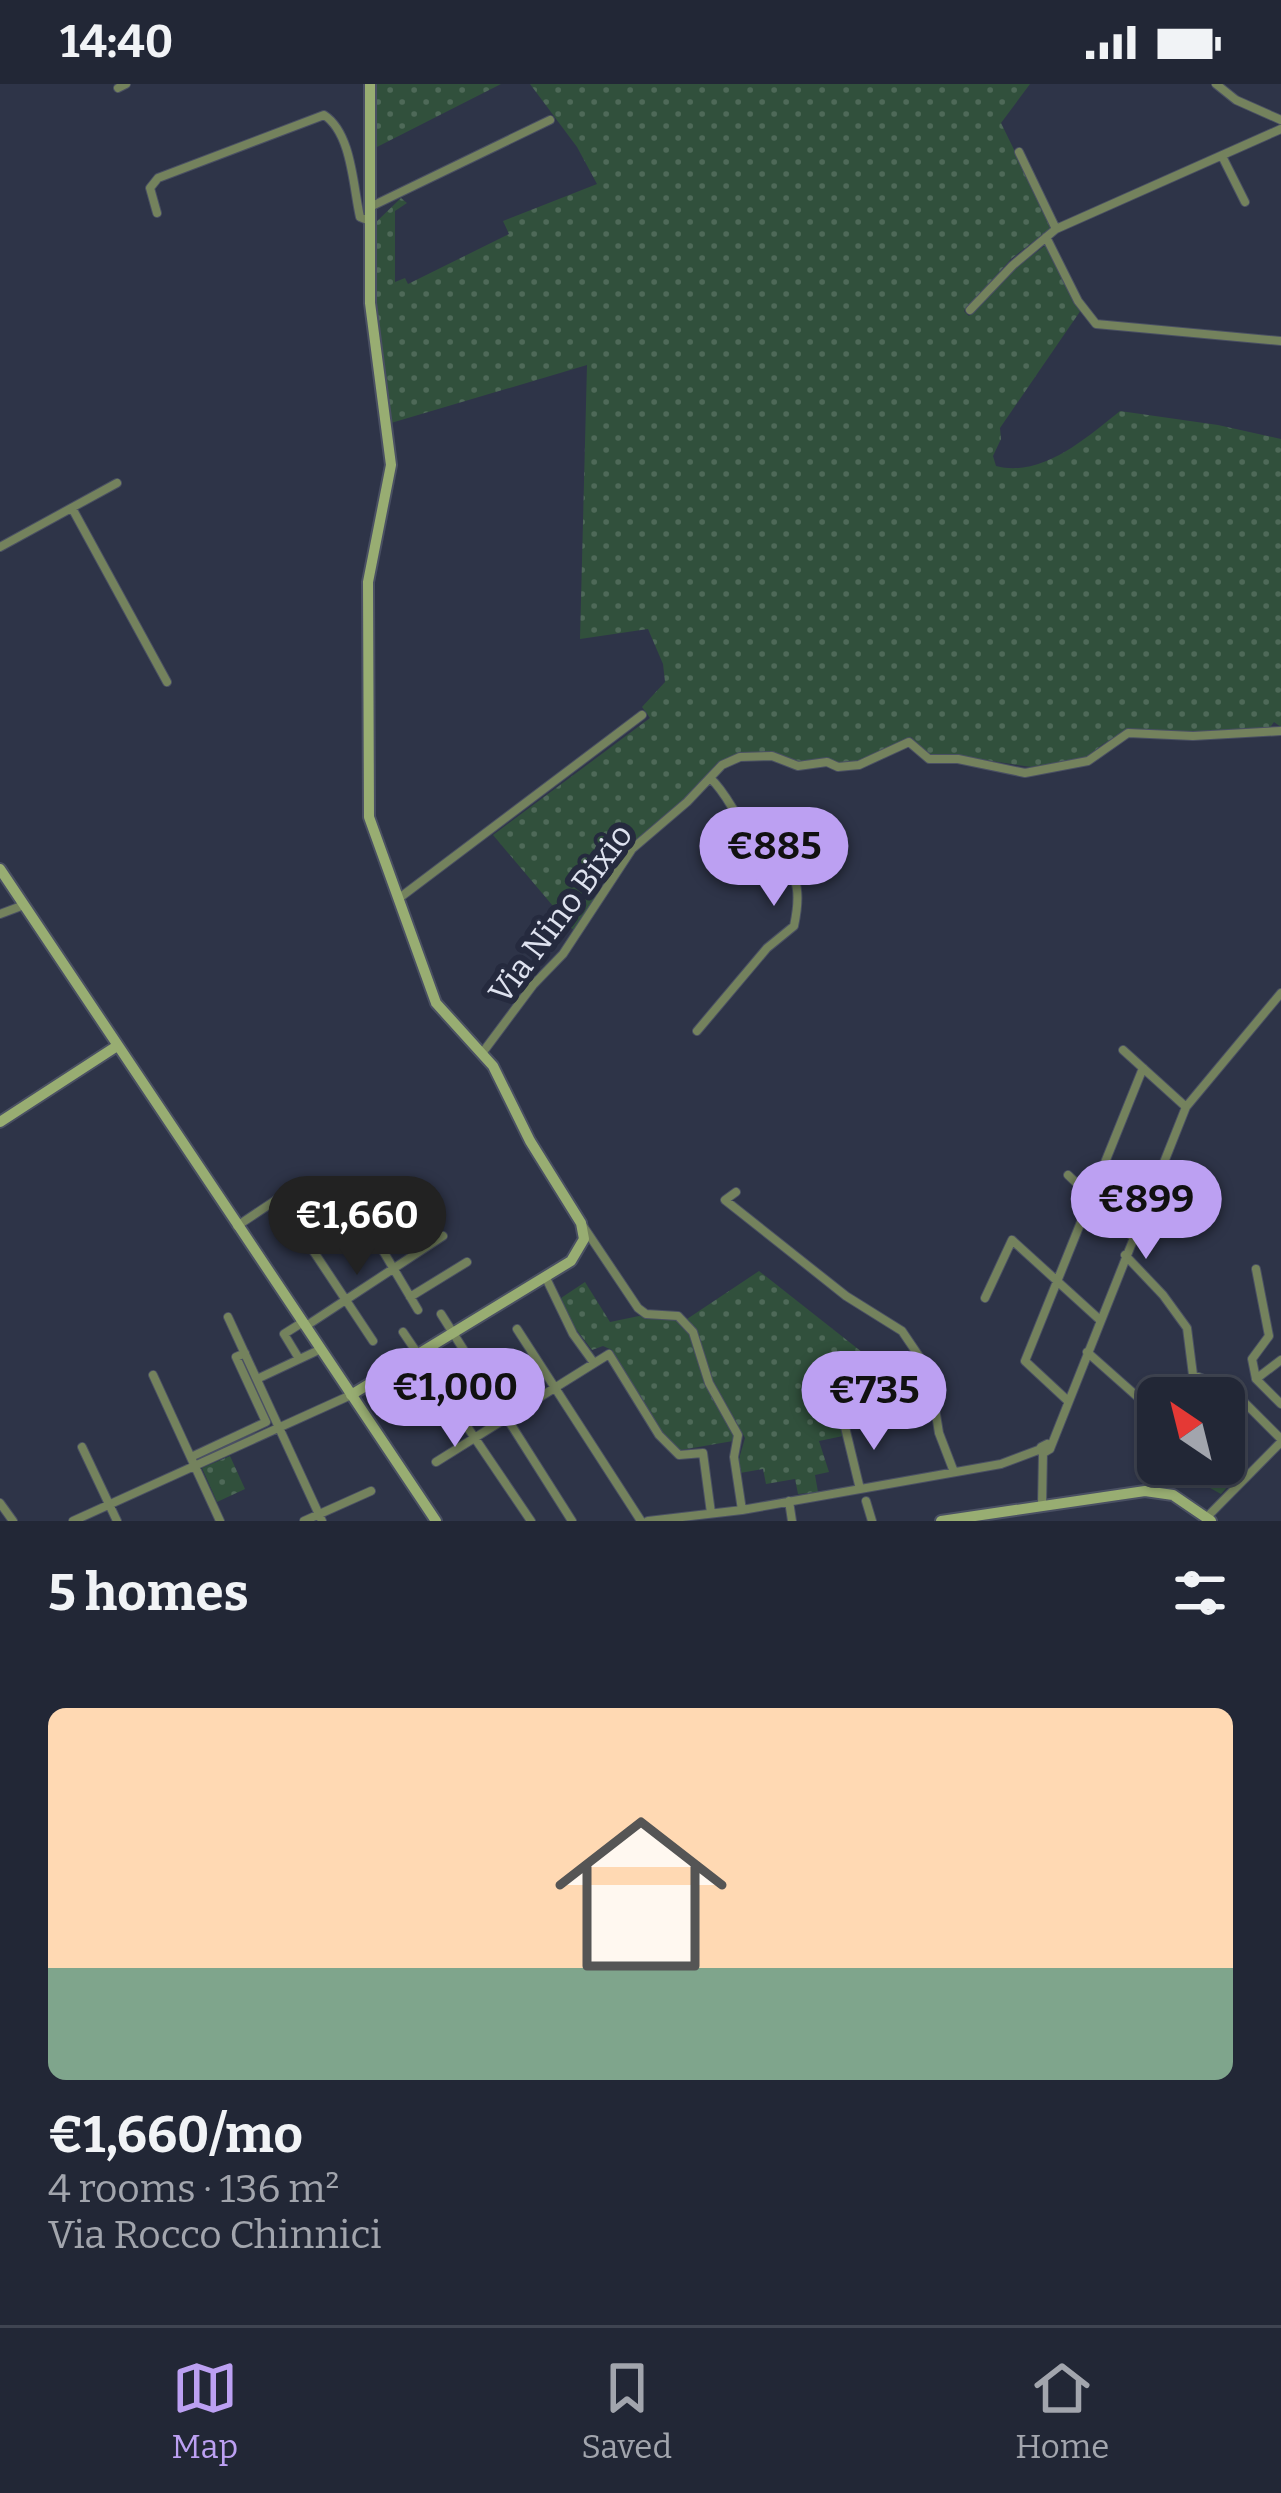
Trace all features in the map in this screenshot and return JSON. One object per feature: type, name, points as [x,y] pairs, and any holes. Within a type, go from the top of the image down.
[{"type":"street","points":[[370,84],[371,316],[391,465],[368,582],[369,817],[436,1003],[483,1052],[530,1141],[638,1308],[646,1314],[672,1313],[691,1327],[710,1383],[738,1435],[734,1457],[742,1510]]},
{"type":"street","points":[[1216,84],[1236,100],[1281,120]]},
{"type":"street","points":[[158,213],[150,188],[158,178],[324,115],[336,124],[359,217],[550,120]]},
{"type":"street","points":[[970,310],[1056,229],[1281,129]]},
{"type":"street","points":[[1018,152],[1056,229]]},
{"type":"street","points":[[1222,156],[1245,202]]},
{"type":"street","points":[[1046,237],[1078,302],[1096,324],[1281,340]]},
{"type":"street","points":[[0,547],[117,483]]},
{"type":"street","points":[[72,508],[167,682]]},
{"type":"street","points":[[398,899],[642,716]]},
{"type":"street","name":"Via Nino Bixio","points":[[483,1052],[532,985],[562,954],[632,849],[722,765],[740,758],[772,756],[798,766],[859,765],[909,742],[929,759],[958,758],[1025,773],[1088,761],[1128,733],[1193,736],[1281,731]]},
{"type":"street","points":[[697,1031],[767,948],[794,926],[799,891],[776,853],[749,832],[710,778]]},
{"type":"street","points":[[0,868],[436,1521]]},
{"type":"street","points":[[0,914],[24,905]]},
{"type":"street","points":[[1048,1505],[1041,1477],[1046,1449],[1186,1107],[1281,993]]},
{"type":"street","points":[[0,1122],[117,1046]]},
{"type":"street","points":[[1123,1050],[1186,1107]]},
{"type":"street","points":[[1068,1401],[1025,1361],[1143,1068]]},
{"type":"street","points":[[1068,1174],[1132,1237]]},
{"type":"street","points":[[736,1192],[724,1200],[832,1285],[902,1331],[929,1371],[939,1433],[954,1472]]},
{"type":"street","points":[[237,1226],[284,1193],[376,1239],[418,1310]]},
{"type":"street","points":[[326,1214],[306,1240],[373,1341]]},
{"type":"street","points":[[576,1256],[584,1239],[581,1223]]},
{"type":"street","points":[[298,1358],[284,1334],[346,1300],[443,1235]]},
{"type":"street","points":[[985,1298],[1012,1240],[1100,1320]]},
{"type":"street","points":[[193,1461],[351,1395],[598,1247]]},
{"type":"street","points":[[940,1521],[1160,1492],[1182,1499],[1209,1519],[1281,1440],[1232,1390],[1193,1376],[1187,1328],[1125,1255]]},
{"type":"street","points":[[410,1297],[467,1262]]},
{"type":"street","points":[[1256,1269],[1269,1336],[1252,1359],[1256,1379],[1281,1404]]},
{"type":"street","points":[[545,1276],[573,1334],[594,1363]]},
{"type":"street","points":[[441,1315],[572,1521]]},
{"type":"street","points":[[228,1317],[320,1518]]},
{"type":"street","points":[[517,1329],[645,1521],[860,1489],[1001,1463],[1046,1449]]},
{"type":"street","points":[[403,1332],[531,1521]]},
{"type":"street","points":[[257,1379],[321,1349]]},
{"type":"street","points":[[1088,1352],[1137,1396]]},
{"type":"street","points":[[74,1521],[266,1422],[236,1357],[245,1353]]},
{"type":"street","points":[[436,1462],[609,1354],[665,1443],[680,1455],[703,1453],[711,1513]]},
{"type":"street","points":[[1256,1379],[1281,1360]]},
{"type":"street","points":[[153,1375],[220,1521]]},
{"type":"street","points":[[845,1427],[860,1489]]},
{"type":"street","points":[[82,1447],[117,1521]]},
{"type":"street","points":[[304,1521],[320,1518],[370,1491]]},
{"type":"street","points":[[789,1501],[793,1521]]},
{"type":"street","points":[[866,1501],[872,1521]]},
{"type":"street","points":[[0,1503],[13,1521]]},
{"type":"green space","points":[[375,84],[501,84],[375,148]]},
{"type":"green space","points":[[530,84],[1030,84],[1001,123],[1052,227],[1011,259],[964,311],[969,316],[1014,269],[1046,245],[1081,310],[1000,428],[1001,439],[993,456],[996,466],[1013,468],[1046,461],[1120,411],[1281,439],[1281,727],[1274,722],[1269,729],[1231,732],[1136,732],[1110,740],[1087,759],[1031,767],[959,756],[931,757],[911,737],[866,759],[842,764],[742,754],[717,763],[679,808],[626,849],[574,931],[493,835],[650,718],[642,707],[665,682],[648,629],[580,639],[587,365],[391,423],[375,293],[374,224],[401,198],[407,203],[395,211],[395,282],[405,278],[408,284],[509,234],[503,221],[597,184],[577,147]]},
{"type":"green space","points":[[759,1271],[919,1397],[924,1409],[840,1426],[843,1436],[819,1441],[829,1472],[815,1475],[818,1492],[798,1494],[795,1479],[766,1484],[763,1469],[740,1473],[745,1438],[710,1375],[696,1330],[687,1319]]},
{"type":"green space","points":[[585,1282],[610,1322],[639,1316],[680,1321],[691,1334],[733,1431],[733,1441],[681,1450],[667,1439],[612,1350],[603,1346],[592,1350],[569,1320],[561,1298]]},
{"type":"green space","points":[[230,1456],[245,1489],[217,1502],[202,1468]]},
{"type":"green space","points":[[1205,1485],[1227,1485],[1221,1494]]}]
